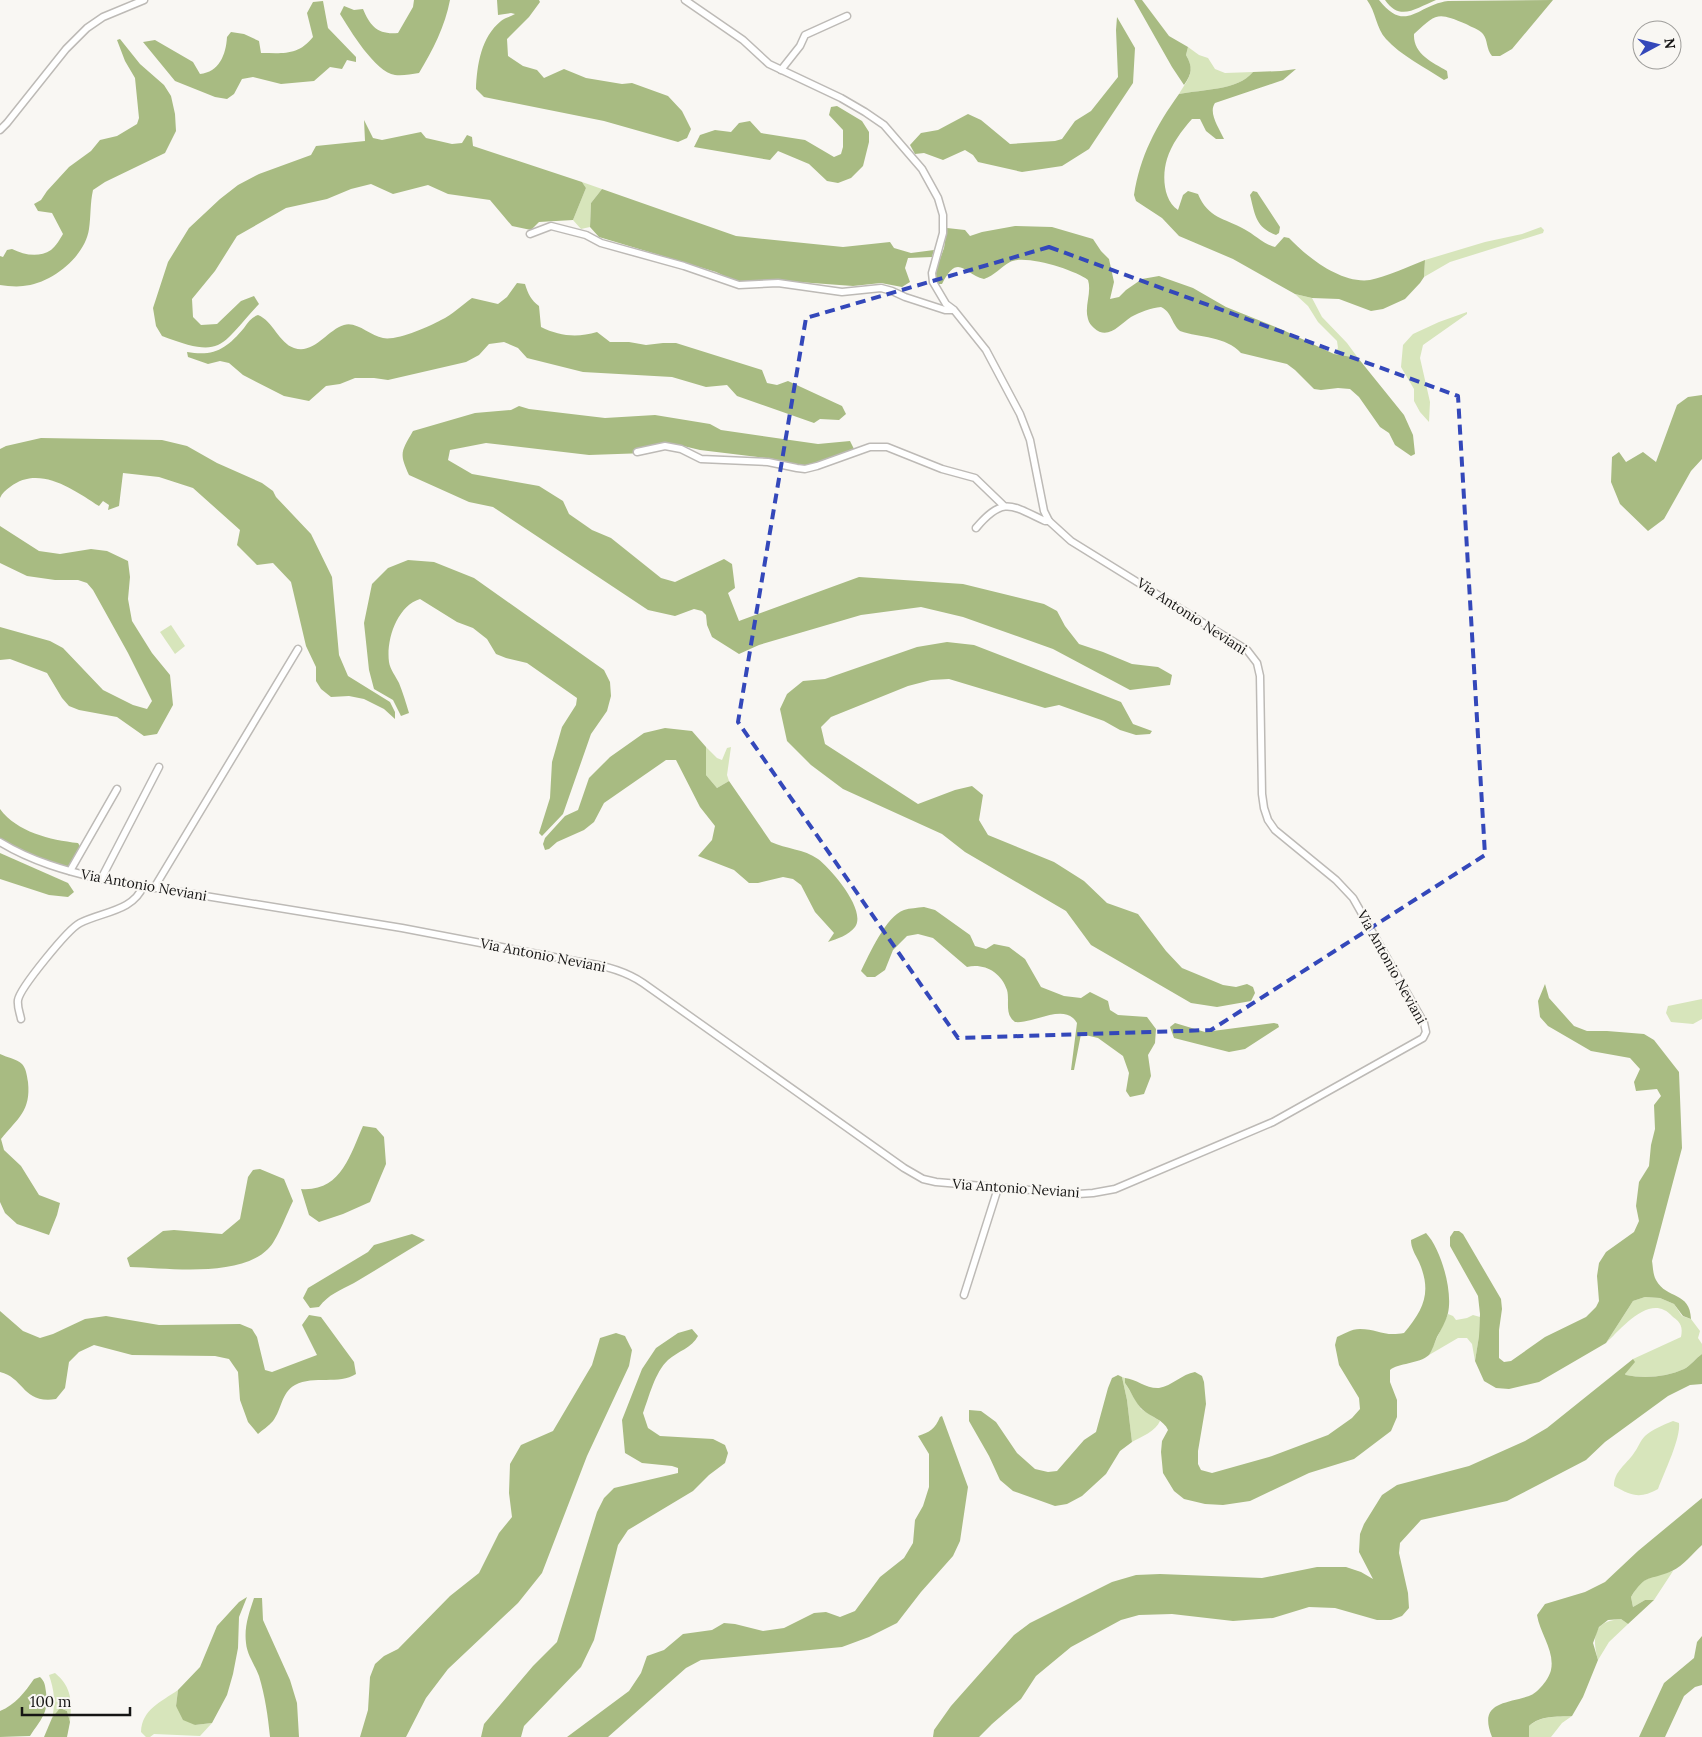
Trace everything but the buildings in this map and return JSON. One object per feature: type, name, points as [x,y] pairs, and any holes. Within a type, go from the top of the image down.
[{"type":"street","points":[[0,130],[66,50],[89,26],[103,17],[144,0]]},
{"type":"street","points":[[685,0],[743,40],[761,58],[781,70],[840,98],[884,125],[922,169],[938,198],[943,215],[942,241],[932,273],[932,280],[946,304],[954,310],[986,350],[1020,414],[1030,440],[1044,511],[1049,521]]},
{"type":"street","points":[[781,70],[800,46],[805,35],[847,16]]},
{"type":"street","points":[[530,234],[551,226],[586,234],[602,243],[684,266],[739,286],[778,283],[842,292],[881,288],[945,310],[954,310]]},
{"type":"street","points":[[637,452],[665,446],[681,449],[701,459],[768,462],[805,468],[817,466],[870,447],[887,447],[942,469],[975,478],[1004,506],[984,518],[976,528]]},
{"type":"street","name":"Via Antonio Neviani","points":[[0,842],[22,854],[70,871],[101,879],[402,928],[614,968],[643,983],[914,1174],[936,1182],[1083,1194],[1118,1187],[1291,1113],[1420,1040],[1426,1032],[1424,1023],[1353,898],[1336,880],[1275,830],[1267,818],[1262,794],[1260,676],[1254,657],[1226,636],[1071,541],[1049,521],[1014,507],[1004,506]]},
{"type":"street","points":[[154,888],[255,714],[298,649]]},
{"type":"street","points":[[101,879],[159,767]]},
{"type":"street","points":[[70,871],[117,789]]},
{"type":"street","points":[[21,1019],[18,999],[28,981],[74,927],[136,899],[143,886]]},
{"type":"street","points":[[964,1295],[998,1188]]},
{"type":"highlighted area","points":[[1049,247],[1458,396],[1485,855],[1211,1030],[958,1038],[738,722],[806,318]]},
{"type":"green space","points":[[414,0],[450,0],[438,38],[419,73],[395,75],[387,72],[371,59],[340,14],[344,6],[354,10],[363,9],[372,25],[380,31],[398,33],[413,7]]},
{"type":"green space","points":[[497,0],[539,0],[540,2],[529,17],[507,39],[508,56],[523,66],[537,70],[544,78],[564,69],[586,78],[622,84],[632,83],[668,96],[682,111],[691,129],[687,138],[678,142],[604,121],[484,97],[476,89],[481,52],[494,28],[504,19],[515,14],[498,15]]},
{"type":"green space","points":[[1134,0],[1142,0],[1169,36],[1188,47],[1186,55],[1191,70],[1184,85],[1172,67]]},
{"type":"green space","points":[[1367,0],[1379,0],[1388,10],[1397,15],[1405,16],[1448,1],[1553,0],[1512,49],[1500,56],[1492,56],[1486,39],[1477,29],[1443,16],[1433,18],[1414,34],[1415,41],[1420,52],[1425,57],[1447,71],[1448,78],[1444,80],[1406,56],[1386,39]]},
{"type":"green space","points":[[1385,0],[1436,0],[1402,12],[1391,7]]},
{"type":"green space","points":[[323,1],[328,28],[356,57],[356,62],[347,60],[342,69],[330,67],[314,81],[281,84],[253,77],[242,79],[234,94],[227,99],[215,97],[175,81],[143,42],[155,40],[193,62],[200,74],[207,73],[220,62],[225,50],[227,37],[231,32],[244,34],[259,41],[261,53],[290,52],[302,48],[313,37],[307,13],[313,2]]},
{"type":"green space","points":[[1117,17],[1135,48],[1133,83],[1089,149],[1062,166],[1022,172],[978,162],[973,155],[965,150],[943,160],[924,153],[915,154],[910,145],[921,133],[938,130],[968,114],[981,120],[1010,144],[1062,139],[1075,121],[1091,111],[1118,77]]},
{"type":"green space","points":[[120,39],[140,64],[164,85],[171,96],[176,131],[165,153],[105,182],[93,190],[89,229],[86,239],[74,259],[65,267],[45,280],[34,284],[0,285],[0,256],[3,257],[7,250],[12,249],[31,255],[42,254],[51,250],[63,234],[52,213],[38,211],[34,204],[41,200],[69,167],[91,151],[100,140],[117,136],[137,124],[139,118],[135,78],[125,61],[117,40]]},
{"type":"green space","points":[[1188,47],[1199,55],[1208,58],[1215,69],[1225,73],[1253,72],[1238,83],[1229,86],[1179,94],[1188,80],[1191,71],[1186,55]]},
{"type":"green space","points":[[1296,69],[1283,80],[1215,103],[1213,116],[1224,139],[1216,139],[1206,131],[1200,119],[1192,119],[1177,138],[1167,159],[1164,180],[1169,200],[1178,210],[1183,195],[1188,191],[1198,194],[1202,202],[1212,213],[1244,229],[1266,244],[1275,247],[1284,237],[1289,238],[1325,268],[1348,278],[1370,280],[1425,260],[1424,277],[1420,283],[1405,299],[1383,309],[1371,311],[1339,299],[1312,298],[1295,294],[1233,259],[1179,236],[1162,218],[1136,201],[1134,195],[1145,154],[1156,130],[1179,94],[1229,86],[1238,83],[1253,72]]},
{"type":"green space","points":[[837,106],[862,121],[869,132],[869,142],[863,166],[851,178],[838,183],[827,181],[809,164],[778,151],[770,160],[694,147],[700,135],[715,130],[731,132],[739,123],[750,121],[761,133],[805,140],[834,157],[841,154],[843,147],[843,130],[829,115],[831,107]]},
{"type":"green space","points":[[364,120],[373,138],[382,140],[421,132],[426,138],[452,144],[462,143],[467,135],[472,137],[473,146],[582,182],[586,188],[573,220],[539,222],[531,230],[512,226],[490,200],[448,194],[428,185],[393,194],[371,184],[351,189],[327,199],[286,208],[237,236],[215,271],[192,299],[193,317],[201,325],[217,324],[241,301],[254,296],[259,304],[236,330],[218,345],[209,347],[197,347],[162,336],[156,326],[153,308],[168,262],[189,228],[238,185],[259,174],[311,155],[316,146],[365,141]]},
{"type":"green space","points":[[582,182],[602,189],[591,203],[590,227],[581,229],[573,220],[586,188]]},
{"type":"green space","points":[[602,189],[736,236],[843,247],[890,242],[894,248],[911,253],[934,250],[932,257],[908,258],[905,268],[910,282],[902,287],[881,283],[853,286],[785,281],[737,282],[716,272],[599,237],[590,227],[591,203]]},
{"type":"green space","points":[[1253,191],[1257,192],[1280,227],[1279,233],[1276,235],[1264,228],[1257,219],[1250,195]]},
{"type":"green space","points":[[1015,226],[1052,227],[1093,239],[1109,259],[1114,282],[1110,299],[1119,297],[1142,279],[1159,276],[1193,288],[1226,307],[1283,330],[1334,354],[1358,358],[1404,415],[1413,435],[1415,454],[1411,456],[1395,445],[1389,433],[1380,427],[1359,397],[1350,389],[1314,389],[1287,364],[1241,353],[1235,347],[1220,340],[1180,331],[1165,309],[1161,307],[1134,315],[1114,330],[1104,333],[1099,332],[1088,319],[1088,280],[1062,268],[1050,264],[1017,260],[1010,262],[984,279],[957,267],[952,269],[942,284],[938,284],[935,273],[944,248],[947,228],[965,230],[970,236]]},
{"type":"green space","points":[[1541,227],[1544,230],[1543,233],[1450,262],[1424,277],[1425,260],[1485,242],[1522,234]]},
{"type":"green space","points":[[517,283],[525,284],[530,296],[539,306],[541,327],[548,330],[561,334],[575,335],[597,332],[610,342],[629,342],[646,345],[676,343],[762,370],[767,383],[777,385],[788,381],[842,406],[846,414],[839,420],[820,419],[814,423],[737,396],[727,385],[706,387],[672,377],[583,372],[527,358],[518,348],[504,342],[489,344],[479,355],[466,362],[388,380],[355,378],[340,384],[326,386],[309,401],[284,396],[243,375],[229,363],[220,361],[208,364],[188,357],[187,352],[213,352],[226,346],[250,320],[258,315],[268,322],[284,342],[294,348],[308,348],[338,328],[349,324],[378,337],[396,337],[412,333],[436,323],[472,298],[498,304],[507,297]]},
{"type":"green space","points":[[1295,294],[1312,298],[1322,317],[1347,343],[1358,358],[1334,354],[1338,348],[1337,341],[1318,322],[1308,306]]},
{"type":"green space","points":[[1467,312],[1467,314],[1423,345],[1420,358],[1430,402],[1429,422],[1420,412],[1414,401],[1414,389],[1401,367],[1403,345],[1413,334]]},
{"type":"green space","points":[[1702,395],[1702,459],[1691,471],[1664,519],[1648,531],[1620,504],[1611,482],[1612,457],[1619,452],[1626,462],[1643,452],[1656,462],[1677,405],[1688,397]]},
{"type":"green space","points":[[519,406],[529,409],[605,418],[655,415],[710,424],[721,430],[818,444],[850,441],[854,449],[810,465],[793,465],[774,459],[700,450],[675,444],[646,453],[589,455],[486,443],[450,450],[448,460],[472,474],[539,486],[563,501],[569,514],[592,530],[611,538],[661,578],[675,582],[724,559],[732,564],[735,588],[728,593],[739,621],[859,577],[963,584],[1044,604],[1057,611],[1065,626],[1079,644],[1132,664],[1158,667],[1172,675],[1170,685],[1130,690],[1053,649],[963,617],[921,607],[861,615],[759,645],[739,654],[712,637],[707,625],[706,615],[702,611],[694,609],[675,616],[648,610],[493,507],[469,502],[409,475],[403,453],[413,431],[475,413],[511,410]]},
{"type":"green space","points":[[41,438],[162,440],[187,446],[217,463],[262,483],[273,491],[276,497],[311,534],[332,577],[339,655],[348,676],[390,702],[395,712],[395,719],[384,709],[364,699],[349,696],[331,697],[321,689],[316,681],[316,667],[306,646],[291,582],[273,563],[257,565],[237,545],[240,530],[193,488],[159,477],[123,473],[119,506],[108,510],[109,505],[103,501],[99,506],[68,487],[44,479],[33,478],[21,481],[7,489],[0,498],[0,449]]},
{"type":"green space","points":[[0,526],[39,551],[60,554],[91,549],[107,551],[128,561],[130,577],[128,599],[132,621],[152,653],[170,675],[173,705],[157,734],[144,736],[117,717],[79,710],[69,706],[47,673],[10,659],[0,660],[0,627],[50,641],[63,648],[103,690],[133,705],[147,709],[152,701],[128,653],[93,590],[87,583],[78,580],[55,580],[27,576],[0,563]]},
{"type":"green space","points":[[408,560],[434,562],[474,578],[604,670],[610,682],[611,696],[607,711],[591,734],[563,814],[542,836],[539,833],[550,798],[552,762],[562,727],[576,705],[577,698],[527,663],[496,654],[487,639],[473,628],[457,622],[420,599],[412,603],[399,616],[389,644],[390,665],[399,683],[409,713],[401,716],[393,700],[374,689],[369,670],[364,623],[372,584],[388,568]]},
{"type":"green space","points":[[171,625],[185,646],[175,654],[160,632]]},
{"type":"green space","points":[[947,642],[974,645],[1121,702],[1133,724],[1152,731],[1150,734],[1136,735],[1059,705],[1045,708],[949,679],[931,680],[908,686],[831,717],[821,727],[825,744],[918,804],[955,790],[972,786],[983,795],[979,820],[988,835],[1054,862],[1084,881],[1107,903],[1138,914],[1166,951],[1182,968],[1223,985],[1236,987],[1247,984],[1253,987],[1255,993],[1251,1001],[1217,1007],[1191,1003],[1091,945],[1066,911],[965,852],[942,834],[843,789],[811,765],[787,741],[780,709],[787,694],[803,681],[825,679],[917,647]]},
{"type":"green space","points":[[665,728],[692,731],[706,747],[706,775],[717,788],[729,781],[771,842],[813,856],[831,871],[846,890],[856,911],[857,920],[855,927],[850,932],[828,942],[834,933],[815,912],[801,885],[793,879],[783,877],[758,883],[749,883],[734,870],[698,856],[712,840],[715,826],[700,807],[676,760],[666,760],[604,803],[594,822],[584,830],[557,842],[545,850],[543,844],[545,838],[565,816],[578,810],[589,778],[610,757],[644,733]]},
{"type":"green space","points":[[706,747],[717,758],[722,760],[727,748],[731,747],[727,775],[729,781],[717,788],[706,775]]},
{"type":"green space","points":[[0,809],[15,824],[35,834],[56,840],[78,843],[81,848],[71,867],[65,868],[16,848],[0,838]]},
{"type":"green space","points":[[0,853],[68,883],[74,892],[68,897],[49,895],[0,879]]},
{"type":"green space","points":[[924,907],[935,910],[970,935],[975,946],[986,949],[994,944],[1009,947],[1025,959],[1041,987],[1064,996],[1081,998],[1090,992],[1108,1001],[1110,1010],[1118,1015],[1147,1017],[1156,1029],[1155,1043],[1148,1055],[1151,1076],[1144,1094],[1130,1097],[1126,1091],[1129,1073],[1123,1056],[1098,1038],[1081,1034],[1074,1070],[1071,1070],[1077,1023],[1072,1017],[1065,1014],[1057,1014],[1015,1022],[1010,1015],[1008,994],[1001,978],[991,970],[980,966],[967,967],[933,938],[918,934],[907,936],[893,950],[885,970],[875,977],[867,977],[861,971],[873,946],[891,920],[904,910]]},
{"type":"green space","points":[[1545,984],[1549,998],[1574,1026],[1587,1031],[1644,1034],[1654,1040],[1679,1072],[1682,1148],[1652,1261],[1656,1280],[1666,1291],[1687,1304],[1691,1319],[1683,1316],[1674,1304],[1660,1298],[1645,1297],[1633,1301],[1606,1343],[1539,1382],[1509,1389],[1496,1388],[1484,1381],[1475,1361],[1479,1336],[1480,1314],[1478,1296],[1450,1246],[1450,1237],[1454,1231],[1459,1231],[1463,1234],[1501,1299],[1499,1358],[1504,1362],[1511,1361],[1545,1337],[1586,1317],[1599,1301],[1597,1276],[1599,1263],[1606,1252],[1634,1232],[1639,1221],[1636,1206],[1639,1182],[1649,1166],[1655,1129],[1654,1105],[1661,1096],[1657,1089],[1636,1091],[1634,1082],[1640,1069],[1630,1058],[1591,1051],[1548,1026],[1540,1017],[1538,1001]]},
{"type":"green space","points":[[1702,999],[1702,1019],[1693,1024],[1671,1022],[1666,1013],[1668,1006]]},
{"type":"green space","points":[[1175,1023],[1205,1032],[1274,1023],[1278,1024],[1279,1027],[1245,1049],[1229,1052],[1174,1038],[1170,1027]]},
{"type":"green space","points":[[0,1054],[20,1062],[25,1070],[28,1082],[25,1107],[18,1119],[1,1139],[4,1150],[21,1166],[39,1195],[60,1203],[49,1235],[17,1224],[5,1213],[0,1202]]},
{"type":"green space","points":[[363,1126],[376,1128],[384,1137],[386,1164],[370,1202],[319,1222],[309,1215],[301,1189],[326,1185],[335,1178],[348,1159]]},
{"type":"green space","points":[[260,1169],[284,1179],[293,1201],[268,1249],[255,1258],[222,1268],[130,1267],[127,1258],[163,1231],[174,1230],[222,1234],[240,1219],[248,1177],[253,1170]]},
{"type":"green space","points":[[1426,1233],[1441,1260],[1449,1293],[1448,1313],[1429,1355],[1390,1370],[1390,1382],[1397,1400],[1397,1417],[1391,1431],[1354,1459],[1309,1473],[1250,1501],[1223,1505],[1205,1504],[1184,1499],[1174,1491],[1163,1473],[1162,1441],[1168,1430],[1164,1424],[1140,1407],[1125,1383],[1125,1378],[1150,1387],[1159,1388],[1190,1373],[1195,1372],[1202,1376],[1206,1404],[1198,1451],[1198,1464],[1201,1470],[1212,1473],[1269,1457],[1328,1435],[1352,1418],[1360,1409],[1359,1398],[1339,1365],[1335,1345],[1337,1337],[1357,1329],[1391,1334],[1404,1333],[1421,1308],[1425,1291],[1423,1273],[1412,1248],[1411,1240]]},
{"type":"green space","points":[[412,1234],[425,1240],[335,1293],[319,1307],[310,1308],[303,1298],[308,1288],[368,1252],[374,1245]]},
{"type":"green space","points":[[1645,1297],[1660,1298],[1674,1304],[1682,1316],[1691,1319],[1700,1331],[1698,1338],[1702,1344],[1702,1354],[1684,1369],[1670,1374],[1655,1376],[1640,1377],[1626,1375],[1625,1373],[1634,1362],[1633,1359],[1681,1337],[1680,1323],[1664,1310],[1648,1309],[1640,1313],[1632,1318],[1606,1343],[1633,1301]]},
{"type":"green space","points":[[0,1311],[23,1331],[40,1338],[85,1319],[106,1316],[159,1325],[240,1324],[252,1329],[257,1337],[265,1370],[272,1372],[317,1355],[302,1325],[309,1315],[321,1317],[354,1362],[356,1374],[342,1379],[302,1382],[290,1388],[273,1421],[258,1434],[248,1422],[240,1400],[238,1372],[229,1359],[215,1356],[132,1355],[94,1345],[79,1352],[69,1362],[65,1388],[56,1399],[45,1400],[36,1398],[15,1379],[0,1372]]},
{"type":"green space","points":[[1448,1314],[1456,1320],[1473,1315],[1480,1317],[1475,1361],[1472,1344],[1467,1338],[1458,1338],[1429,1355]]},
{"type":"green space","points":[[692,1329],[698,1336],[692,1344],[663,1365],[653,1385],[643,1413],[648,1428],[660,1436],[713,1439],[725,1445],[728,1453],[725,1463],[709,1475],[693,1491],[628,1530],[618,1545],[594,1640],[581,1667],[524,1726],[521,1737],[481,1737],[484,1724],[533,1666],[557,1642],[597,1512],[604,1498],[614,1488],[678,1473],[678,1468],[642,1463],[625,1453],[622,1420],[642,1369],[656,1348],[678,1333]]},
{"type":"green space","points":[[616,1333],[625,1336],[632,1350],[629,1366],[587,1456],[542,1573],[518,1603],[448,1669],[426,1698],[406,1737],[360,1737],[368,1710],[370,1677],[375,1664],[384,1656],[398,1649],[450,1596],[479,1573],[499,1533],[512,1517],[509,1493],[510,1464],[521,1445],[553,1431],[592,1365],[600,1338]]},
{"type":"green space","points":[[1702,1354],[1702,1384],[1690,1385],[1668,1396],[1605,1442],[1586,1460],[1507,1501],[1421,1520],[1400,1543],[1399,1553],[1408,1593],[1409,1608],[1402,1616],[1391,1620],[1377,1620],[1335,1608],[1309,1607],[1273,1618],[1233,1621],[1172,1614],[1139,1615],[1121,1620],[1071,1647],[1036,1676],[1021,1699],[979,1737],[933,1737],[934,1730],[951,1706],[1014,1635],[1030,1623],[1112,1582],[1136,1575],[1160,1574],[1262,1578],[1317,1567],[1346,1567],[1361,1572],[1373,1579],[1359,1552],[1360,1534],[1382,1495],[1397,1485],[1469,1466],[1525,1441],[1547,1428],[1633,1359],[1635,1362],[1626,1375],[1640,1377],[1655,1376],[1670,1374],[1684,1369]]},
{"type":"green space","points":[[1118,1375],[1122,1377],[1127,1400],[1132,1442],[1120,1451],[1106,1474],[1082,1496],[1067,1504],[1055,1506],[1013,1491],[1000,1480],[969,1421],[969,1410],[981,1411],[996,1422],[1017,1453],[1035,1469],[1048,1472],[1057,1471],[1084,1440],[1096,1432],[1108,1388],[1112,1378]]},
{"type":"green space","points":[[1122,1377],[1125,1378],[1125,1383],[1141,1409],[1160,1421],[1152,1431],[1132,1442],[1127,1400]]},
{"type":"green space","points":[[942,1416],[968,1487],[960,1541],[953,1556],[897,1623],[869,1637],[842,1647],[701,1660],[686,1668],[608,1737],[567,1737],[629,1691],[641,1673],[647,1656],[664,1650],[683,1634],[712,1630],[724,1623],[763,1631],[784,1628],[814,1613],[826,1612],[840,1617],[855,1611],[880,1577],[904,1558],[913,1543],[915,1520],[923,1506],[929,1487],[929,1454],[918,1436],[932,1430]]},
{"type":"green space","points":[[1673,1421],[1679,1423],[1679,1429],[1672,1456],[1658,1489],[1646,1494],[1636,1495],[1614,1486],[1618,1472],[1645,1436]]},
{"type":"green space","points":[[1702,1498],[1702,1545],[1676,1569],[1648,1579],[1640,1584],[1631,1597],[1633,1607],[1645,1600],[1654,1600],[1628,1624],[1621,1619],[1608,1620],[1599,1627],[1593,1643],[1598,1660],[1583,1697],[1572,1716],[1549,1717],[1534,1722],[1529,1726],[1529,1737],[1492,1737],[1488,1717],[1491,1711],[1503,1703],[1529,1696],[1536,1692],[1550,1674],[1551,1656],[1537,1615],[1545,1604],[1585,1592],[1605,1582],[1638,1551]]},
{"type":"green space","points":[[1673,1571],[1654,1600],[1645,1600],[1633,1607],[1631,1597],[1640,1583],[1651,1577]]},
{"type":"green space","points":[[247,1597],[239,1617],[238,1648],[227,1695],[212,1723],[195,1725],[183,1720],[176,1706],[178,1690],[200,1667],[217,1626],[239,1602]]},
{"type":"green space","points":[[254,1598],[262,1598],[263,1620],[290,1680],[297,1703],[299,1737],[270,1737],[261,1684],[246,1643],[246,1626]]},
{"type":"green space","points":[[1621,1619],[1628,1624],[1609,1642],[1598,1660],[1595,1644],[1597,1632],[1605,1623]]},
{"type":"green space","points":[[1702,1636],[1702,1685],[1695,1687],[1684,1696],[1665,1737],[1639,1737],[1664,1683],[1694,1658],[1697,1642]]},
{"type":"green space","points":[[55,1673],[61,1678],[70,1695],[70,1722],[67,1711],[61,1708],[52,1718],[54,1696],[49,1675]]},
{"type":"green space","points":[[40,1677],[43,1680],[47,1699],[45,1711],[38,1725],[30,1736],[0,1737],[0,1711],[15,1702],[34,1679]]},
{"type":"green space","points":[[178,1690],[176,1706],[195,1725],[212,1723],[200,1736],[154,1734],[146,1737],[141,1732],[145,1717],[159,1702]]},
{"type":"green space","points":[[60,1708],[67,1711],[70,1722],[67,1737],[44,1737],[52,1718]]},
{"type":"green space","points":[[1572,1716],[1562,1723],[1551,1737],[1529,1737],[1529,1726],[1534,1722],[1549,1717]]}]
